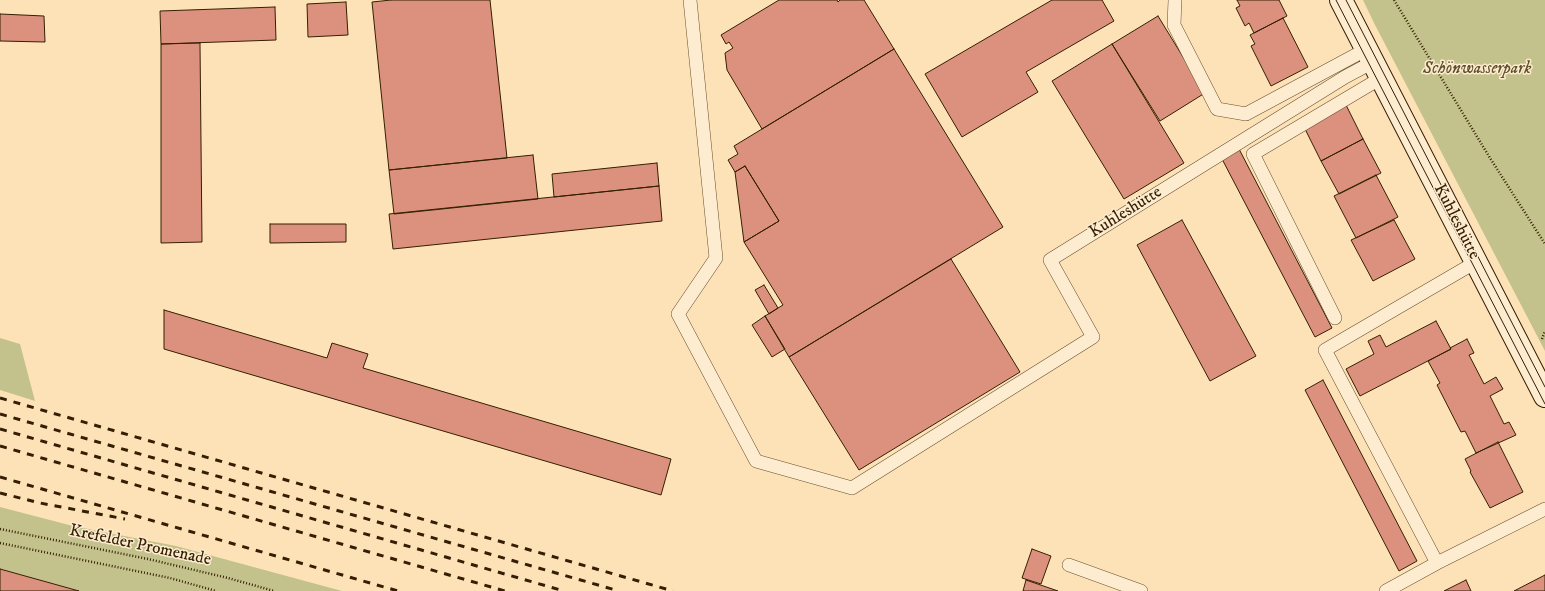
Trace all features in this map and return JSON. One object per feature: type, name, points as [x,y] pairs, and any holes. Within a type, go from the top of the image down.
[{"type":"street","name":"Kuhleshütte","points":[[1341,0],[1545,396]]},
{"type":"lane","name":"Kuhleshütte","points":[[690,0],[716,258],[678,314],[756,461],[852,488],[1093,337],[1050,260],[1345,77],[1374,63]]},
{"type":"lane","points":[[1175,0],[1174,25],[1217,109],[1246,114],[1374,63]]},
{"type":"lane","points":[[1335,318],[1253,154],[1374,63]]},
{"type":"lane","points":[[1437,563],[1325,350],[1476,262]]},
{"type":"lane","points":[[1386,591],[1437,563],[1545,509]]},
{"type":"lane","points":[[1069,565],[1141,591]]},
{"type":"path","points":[[1394,0],[1490,158],[1545,244]]},
{"type":"path","name":"Krefelder Promenade","points":[[0,529],[148,559],[228,578],[274,591]]},
{"type":"path","points":[[0,543],[170,578],[216,591]]},
{"type":"green space","name":"Schönwasserpark","points":[[1363,0],[1545,0],[1545,351],[1374,23]]},
{"type":"green space","points":[[0,338],[20,344],[35,401],[0,390]]},
{"type":"green space","points":[[0,507],[73,526],[176,546],[342,591],[79,591],[0,569]]},
{"type":"building","points":[[391,0],[490,0],[507,158],[389,170],[372,2]]},
{"type":"building","points":[[779,0],[837,0],[838,2],[840,0],[864,0],[894,49],[762,129],[727,70],[725,53],[733,48],[729,42],[726,44],[721,35]]},
{"type":"building","points":[[1052,0],[1102,0],[1114,21],[1026,72],[1038,92],[962,137],[925,74]]},
{"type":"building","points":[[1237,0],[1279,0],[1287,16],[1254,33],[1249,23],[1245,26],[1236,8],[1240,6]]},
{"type":"building","points":[[346,2],[348,35],[308,37],[307,4]]},
{"type":"building","points":[[275,7],[276,40],[161,44],[160,11]]},
{"type":"building","points":[[0,14],[44,16],[45,42],[0,41]]},
{"type":"building","points":[[1158,16],[1205,93],[1160,121],[1112,44]]},
{"type":"building","points":[[1283,18],[1308,67],[1271,86],[1251,46],[1255,44],[1250,35]]},
{"type":"building","points":[[200,43],[202,242],[161,243],[161,44]]},
{"type":"building","points":[[1112,44],[1184,163],[1124,199],[1052,81]]},
{"type":"building","points":[[894,49],[1003,227],[789,357],[765,316],[783,305],[744,242],[779,221],[745,166],[735,172],[728,160],[738,154],[734,146]]},
{"type":"building","points":[[1345,103],[1363,139],[1321,161],[1304,127]]},
{"type":"building","points":[[1363,139],[1381,173],[1339,194],[1321,161]]},
{"type":"building","points":[[1239,149],[1332,328],[1315,337],[1222,159]]},
{"type":"building","points":[[533,155],[538,199],[394,214],[389,170]]},
{"type":"building","points":[[657,163],[659,186],[554,197],[552,174]]},
{"type":"building","points":[[745,166],[779,221],[744,242],[735,172]]},
{"type":"building","points":[[1376,175],[1398,217],[1356,238],[1334,196]]},
{"type":"building","points":[[659,186],[662,221],[393,249],[389,214]]},
{"type":"building","points":[[1182,220],[1256,356],[1210,381],[1137,245]]},
{"type":"building","points":[[1394,220],[1415,259],[1373,281],[1351,240]]},
{"type":"building","points":[[270,224],[346,224],[346,242],[270,243]]},
{"type":"building","points":[[951,259],[1020,372],[859,470],[789,357]]},
{"type":"building","points":[[764,285],[778,308],[769,314],[755,290]]},
{"type":"building","points":[[164,310],[327,358],[332,343],[368,354],[363,368],[671,459],[661,495],[164,349]]},
{"type":"building","points":[[765,316],[785,349],[772,357],[752,325]]},
{"type":"building","points":[[1436,321],[1451,349],[1360,396],[1346,369],[1374,354],[1368,341],[1380,335],[1386,347]]},
{"type":"building","points":[[1467,339],[1474,353],[1469,355],[1484,384],[1496,377],[1503,389],[1490,396],[1504,424],[1509,422],[1516,435],[1476,453],[1465,431],[1461,432],[1437,385],[1440,383],[1428,361]]},
{"type":"building","points":[[1323,380],[1417,561],[1399,571],[1305,390]]},
{"type":"building","points":[[1498,442],[1523,492],[1490,508],[1470,472],[1471,471],[1465,459]]},
{"type":"building","points":[[1032,549],[1051,556],[1041,584],[1022,578]]},
{"type":"building","points":[[0,569],[79,591],[0,591]]},
{"type":"building","points":[[1545,575],[1545,591],[1514,591]]},
{"type":"building","points":[[1026,580],[1058,591],[1023,591]]},
{"type":"building","points":[[1466,580],[1471,591],[1444,591]]},
{"type":"tram line","points":[[1336,0],[1545,404]]},
{"type":"tram line","points":[[1346,0],[1545,387]]},
{"type":"railway","points":[[0,398],[673,591]]},
{"type":"railway","points":[[0,414],[619,591]]},
{"type":"railway","points":[[0,429],[564,591]]},
{"type":"railway","points":[[0,446],[505,591]]},
{"type":"railway","points":[[0,477],[398,591]]},
{"type":"railway","points":[[0,493],[40,503],[125,519]]}]
